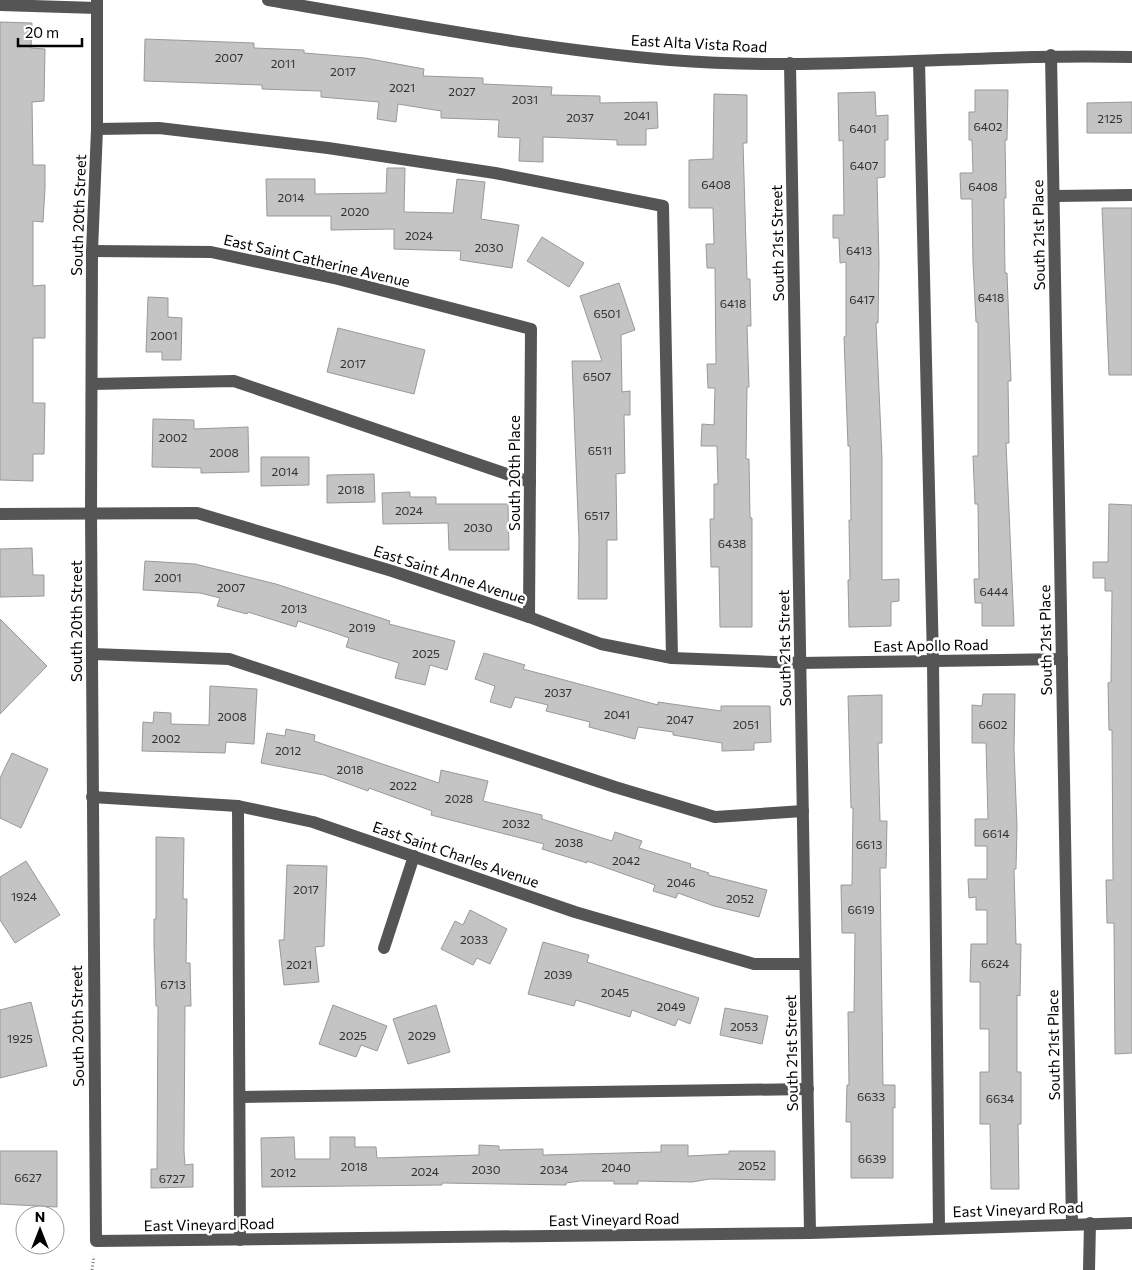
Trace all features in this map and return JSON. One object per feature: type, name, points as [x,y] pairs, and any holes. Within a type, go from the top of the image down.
[{"type":"street","name":"East Alta Vista Road","points":[[268,0],[585,51],[671,60],[790,63],[919,61],[1051,55],[1132,57]]},
{"type":"street","points":[[0,5],[97,4]]},
{"type":"street","name":"South 20th Street","points":[[96,1241],[91,513],[92,251],[97,129],[97,4]]},
{"type":"street","name":"South 21st Place","points":[[1051,55],[1072,1224]]},
{"type":"street","points":[[919,61],[933,661],[939,1228]]},
{"type":"street","name":"South 21st Street","points":[[790,63],[810,1233]]},
{"type":"street","points":[[97,129],[159,128],[328,148],[495,173],[663,206],[672,658]]},
{"type":"street","points":[[1054,196],[1132,195]]},
{"type":"street","name":"East Saint Catherine Avenue","points":[[92,251],[211,252],[338,279],[531,329]]},
{"type":"street","name":"South 20th Place","points":[[530,617],[531,329]]},
{"type":"street","points":[[92,384],[234,381],[530,482]]},
{"type":"street","points":[[0,514],[91,513]]},
{"type":"street","name":"East Saint Anne Avenue","points":[[91,513],[197,513],[280,536],[530,617],[601,644],[672,658],[800,663]]},
{"type":"street","points":[[93,654],[229,660],[614,787],[715,817],[803,811]]},
{"type":"street","name":"East Apollo Road","points":[[800,663],[1062,659]]},
{"type":"street","name":"East Saint Charles Avenue","points":[[92,797],[238,806],[313,822],[575,912],[754,964],[805,964]]},
{"type":"street","points":[[238,806],[240,1240]]},
{"type":"street","points":[[384,948],[414,856]]},
{"type":"street","points":[[240,1096],[808,1089]]},
{"type":"street","name":"East Vineyard Road","points":[[96,1241],[810,1233],[1132,1223]]},
{"type":"street","points":[[1089,1270],[1090,1224]]},
{"type":"building","points":[[0,22],[32,23],[31,48],[45,49],[44,101],[32,102],[33,165],[45,165],[43,222],[33,221],[33,286],[45,285],[45,338],[33,338],[33,403],[45,403],[44,454],[33,454],[33,481],[0,480]]},
{"type":"building","points":[[145,39],[254,43],[254,48],[304,50],[304,53],[365,58],[424,69],[423,76],[483,78],[483,84],[552,87],[551,95],[600,96],[600,103],[657,102],[658,128],[646,129],[646,145],[617,145],[617,140],[543,137],[543,162],[519,161],[520,138],[498,137],[499,120],[441,118],[441,111],[398,104],[396,122],[377,119],[379,102],[321,97],[321,91],[262,89],[262,85],[144,81]]},
{"type":"building","points":[[975,90],[1008,90],[1007,140],[1005,140],[1006,198],[1004,198],[1005,273],[1007,273],[1011,381],[1008,381],[1009,443],[1006,443],[1014,626],[982,626],[982,603],[975,603],[974,579],[979,579],[978,504],[975,504],[973,456],[978,456],[978,322],[976,322],[973,262],[972,199],[961,199],[960,173],[973,173],[972,140],[969,140],[969,112],[975,112]]},
{"type":"building","points":[[875,92],[876,116],[888,115],[888,140],[885,140],[885,177],[877,178],[879,262],[878,323],[876,323],[882,458],[882,580],[899,579],[899,601],[891,602],[891,626],[849,627],[849,520],[851,520],[850,446],[848,446],[844,337],[846,336],[846,262],[840,263],[839,238],[833,238],[833,215],[844,215],[843,140],[839,141],[838,93]]},
{"type":"building","points":[[714,94],[747,95],[747,143],[743,143],[747,279],[750,279],[751,326],[747,326],[749,387],[747,387],[746,459],[749,459],[750,518],[752,518],[752,627],[720,627],[719,567],[711,567],[710,519],[714,519],[714,484],[718,484],[717,446],[701,446],[702,424],[714,425],[715,388],[708,388],[707,364],[716,364],[715,268],[707,268],[706,244],[714,244],[713,208],[689,208],[689,160],[713,159]]},
{"type":"building","points":[[1132,102],[1132,133],[1087,133],[1087,103]]},
{"type":"building","points":[[387,168],[405,168],[404,212],[453,213],[457,179],[485,182],[481,219],[519,225],[512,268],[460,260],[461,251],[394,249],[394,229],[331,230],[331,216],[267,216],[266,179],[315,179],[315,194],[386,193]]},
{"type":"building","points":[[1102,208],[1132,208],[1132,375],[1109,375]]},
{"type":"building","points":[[542,237],[584,263],[569,287],[527,261]]},
{"type":"building","points":[[619,283],[635,330],[621,335],[622,392],[630,391],[630,415],[624,415],[625,473],[616,474],[617,540],[607,540],[607,599],[578,599],[579,541],[572,361],[602,361],[580,296]]},
{"type":"building","points":[[148,297],[168,298],[168,317],[182,318],[181,360],[162,360],[162,352],[146,352]]},
{"type":"building","points":[[338,328],[425,350],[414,394],[327,372]]},
{"type":"building","points":[[153,419],[194,420],[194,429],[248,427],[249,472],[201,473],[201,468],[152,467]]},
{"type":"building","points":[[261,457],[309,457],[309,485],[261,486]]},
{"type":"building","points":[[374,474],[375,502],[327,503],[327,475]]},
{"type":"building","points":[[410,492],[410,497],[436,497],[436,504],[508,504],[509,550],[449,550],[448,523],[383,524],[382,493]]},
{"type":"building","points":[[1109,504],[1132,505],[1132,1053],[1115,1054],[1114,923],[1107,923],[1106,880],[1113,880],[1112,730],[1109,730],[1108,683],[1111,682],[1112,591],[1105,591],[1105,578],[1093,578],[1093,562],[1108,562]]},
{"type":"building","points":[[32,548],[33,575],[44,575],[44,596],[0,597],[0,549]]},
{"type":"building","points":[[145,561],[195,564],[276,584],[390,621],[389,624],[455,641],[447,670],[430,665],[425,685],[395,678],[399,663],[346,647],[349,638],[335,633],[298,621],[296,627],[248,612],[247,614],[217,606],[220,598],[200,593],[143,590]]},
{"type":"building","points":[[0,619],[47,666],[0,714]]},
{"type":"building","points":[[484,653],[525,665],[523,669],[658,705],[658,702],[721,711],[721,706],[770,706],[771,742],[754,743],[754,750],[722,751],[722,743],[673,735],[673,732],[638,727],[635,739],[589,727],[590,722],[546,711],[548,705],[515,697],[511,708],[490,702],[495,686],[475,679]]},
{"type":"building","points":[[210,686],[257,689],[254,744],[226,742],[225,753],[142,751],[143,722],[153,723],[154,712],[171,713],[171,724],[209,725]]},
{"type":"building","points":[[983,694],[1015,694],[1014,749],[1017,827],[1016,869],[1014,869],[1016,944],[1021,944],[1020,996],[1017,995],[1017,1072],[1021,1072],[1021,1124],[1018,1124],[1019,1189],[991,1189],[990,1124],[980,1124],[980,1072],[989,1072],[989,1029],[980,1029],[980,982],[970,982],[971,944],[987,944],[987,910],[976,910],[976,897],[969,898],[968,879],[987,879],[987,846],[975,846],[975,819],[988,819],[986,743],[972,743],[972,705],[982,706]]},
{"type":"building","points":[[882,695],[882,743],[878,743],[880,821],[887,821],[886,868],[880,868],[883,1085],[895,1085],[895,1108],[893,1107],[893,1178],[851,1178],[851,1122],[846,1122],[847,1085],[849,1085],[848,1012],[854,1012],[855,933],[842,933],[841,885],[852,885],[853,808],[851,808],[848,696]]},
{"type":"building","points":[[286,729],[315,735],[314,741],[439,783],[441,770],[488,781],[483,801],[542,815],[542,819],[612,841],[615,832],[642,841],[639,848],[691,864],[690,867],[709,873],[708,875],[767,890],[759,917],[714,906],[678,893],[676,898],[653,891],[655,885],[587,861],[587,863],[542,849],[544,844],[431,815],[432,811],[369,788],[368,791],[324,775],[261,763],[267,733],[285,736]]},
{"type":"building","points":[[12,753],[48,769],[21,828],[0,818],[0,778]]},
{"type":"building","points":[[156,837],[184,838],[183,899],[187,899],[186,963],[190,963],[191,1006],[185,1006],[184,1151],[185,1165],[193,1164],[193,1187],[151,1188],[151,1169],[157,1169],[158,1006],[156,1006],[154,946],[154,919],[156,919]]},
{"type":"building","points":[[26,861],[60,915],[15,943],[0,920],[0,877]]},
{"type":"building","points":[[287,865],[327,866],[324,946],[315,947],[319,982],[284,985],[279,940],[284,940]]},
{"type":"building","points":[[470,910],[507,929],[490,964],[477,958],[473,965],[441,949],[455,921],[463,925]]},
{"type":"building","points":[[543,942],[589,955],[587,962],[699,998],[690,1024],[678,1019],[675,1026],[632,1010],[630,1017],[576,1000],[574,1006],[528,994]]},
{"type":"building","points":[[31,1002],[47,1066],[0,1078],[0,1010]]},
{"type":"building","points":[[333,1005],[387,1026],[377,1051],[361,1045],[356,1057],[319,1044]]},
{"type":"building","points":[[436,1005],[450,1052],[408,1064],[393,1019]]},
{"type":"building","points":[[725,1008],[768,1016],[762,1044],[720,1035]]},
{"type":"building","points":[[294,1137],[295,1159],[330,1159],[330,1137],[355,1137],[355,1147],[376,1147],[377,1158],[479,1155],[479,1145],[499,1146],[499,1150],[543,1149],[543,1155],[661,1152],[661,1145],[688,1145],[688,1156],[729,1154],[729,1151],[775,1151],[775,1180],[638,1181],[638,1184],[614,1184],[614,1181],[580,1181],[566,1183],[566,1185],[442,1183],[442,1185],[262,1187],[261,1138]]},
{"type":"building","points":[[0,1151],[57,1151],[57,1205],[0,1204]]}]
